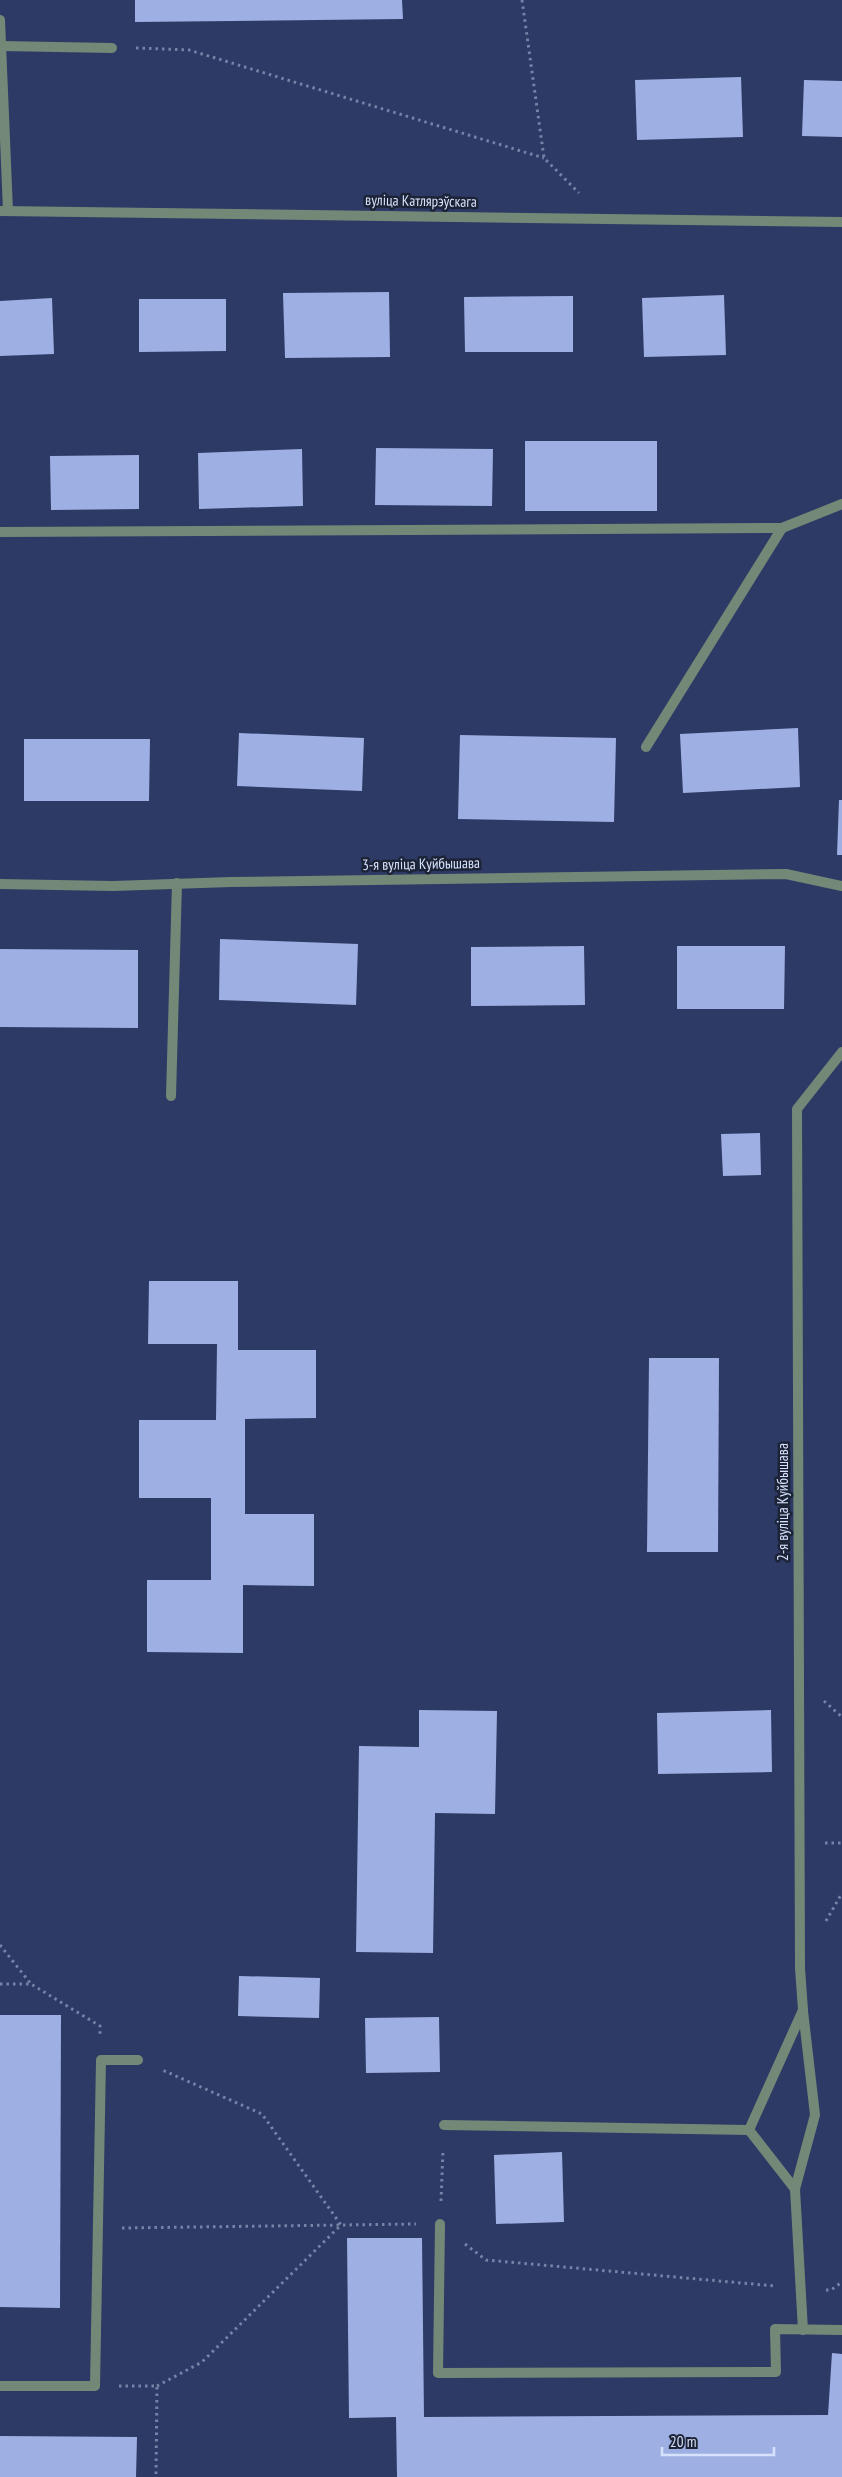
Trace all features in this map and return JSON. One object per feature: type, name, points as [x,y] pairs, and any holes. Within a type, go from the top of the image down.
[{"type":"street","points":[[0,20],[4,211]]},
{"type":"street","points":[[1,46],[112,48]]},
{"type":"street","name":"вуліца Катлярэўскага","points":[[4,211],[842,222]]},
{"type":"street","points":[[0,532],[782,528],[842,504]]},
{"type":"street","points":[[646,747],[782,528]]},
{"type":"street","name":"3-я вуліца Куйбышава","points":[[0,884],[113,886],[177,883],[786,874],[842,886]]},
{"type":"street","points":[[171,1096],[177,883]]},
{"type":"street","name":"2-я вуліца Куйбышава","points":[[795,2189],[815,2115],[800,1968],[797,1109],[842,1052]]},
{"type":"street","points":[[749,2130],[803,2010]]},
{"type":"street","points":[[0,2386],[95,2386],[101,2060],[138,2060]]},
{"type":"street","points":[[444,2125],[749,2130]]},
{"type":"street","points":[[749,2130],[795,2189],[803,2330]]},
{"type":"street","points":[[440,2224],[438,2373],[776,2372],[775,2329],[842,2330]]},
{"type":"path","points":[[522,0],[544,158]]},
{"type":"path","points":[[112,48],[189,50],[544,158],[604,219]]},
{"type":"path","points":[[0,1945],[31,1984],[100,2026],[101,2060]]},
{"type":"path","points":[[0,1984],[31,1984]]},
{"type":"path","points":[[138,2060],[262,2114],[341,2225]]},
{"type":"path","points":[[440,2224],[444,2125]]},
{"type":"path","points":[[99,2228],[440,2224],[486,2260],[802,2289]]},
{"type":"path","points":[[95,2386],[157,2386],[202,2362],[341,2225]]},
{"type":"path","points":[[156,2477],[157,2386]]},
{"type":"building","points":[[135,0],[402,0],[403,19],[135,22]]},
{"type":"building","points":[[741,77],[743,137],[637,140],[635,80]]},
{"type":"building","points":[[804,80],[842,81],[842,137],[802,136]]},
{"type":"building","points":[[389,292],[390,357],[285,358],[283,293]]},
{"type":"building","points":[[724,295],[726,355],[644,357],[642,298]]},
{"type":"building","points":[[573,296],[573,352],[465,352],[464,297]]},
{"type":"building","points":[[52,298],[54,354],[0,356],[0,301]]},
{"type":"building","points":[[139,299],[226,299],[226,351],[139,352]]},
{"type":"building","points":[[525,441],[657,441],[657,511],[525,511]]},
{"type":"building","points":[[376,448],[493,449],[492,506],[375,505]]},
{"type":"building","points":[[302,449],[303,506],[199,509],[198,453]]},
{"type":"building","points":[[139,455],[139,509],[51,510],[50,456]]},
{"type":"building","points":[[798,728],[800,787],[683,793],[680,734]]},
{"type":"building","points":[[239,733],[364,738],[362,791],[237,786]]},
{"type":"building","points":[[460,735],[616,738],[614,822],[458,819]]},
{"type":"building","points":[[24,739],[150,739],[149,801],[24,801]]},
{"type":"building","points":[[839,800],[842,800],[842,855],[837,855]]},
{"type":"building","points":[[220,939],[358,944],[356,1005],[219,1000]]},
{"type":"building","points":[[584,946],[585,1005],[471,1006],[471,947]]},
{"type":"building","points":[[677,946],[785,946],[784,1009],[677,1009]]},
{"type":"building","points":[[0,949],[138,950],[138,1028],[0,1027]]},
{"type":"building","points":[[760,1133],[761,1175],[723,1176],[721,1134]]},
{"type":"building","points":[[149,1281],[238,1281],[238,1350],[316,1350],[316,1418],[245,1419],[245,1514],[314,1514],[314,1586],[243,1585],[243,1653],[147,1652],[147,1580],[211,1580],[211,1498],[139,1498],[139,1420],[216,1420],[217,1344],[148,1344]]},
{"type":"building","points":[[649,1358],[719,1358],[718,1552],[647,1552]]},
{"type":"building","points":[[419,1710],[497,1711],[495,1814],[435,1813],[433,1953],[356,1952],[359,1746],[419,1747]]},
{"type":"building","points":[[771,1710],[772,1772],[658,1774],[657,1713]]},
{"type":"building","points":[[239,1976],[320,1978],[319,2018],[238,2016]]},
{"type":"building","points":[[0,2015],[61,2015],[60,2308],[0,2307]]},
{"type":"building","points":[[439,2017],[440,2072],[366,2073],[365,2018]]},
{"type":"building","points":[[562,2152],[564,2222],[496,2224],[494,2155]]},
{"type":"building","points":[[347,2238],[422,2238],[424,2417],[828,2415],[832,2353],[842,2354],[842,2477],[397,2477],[396,2417],[349,2418]]},
{"type":"building","points":[[0,2436],[137,2437],[136,2477],[0,2477]]}]
